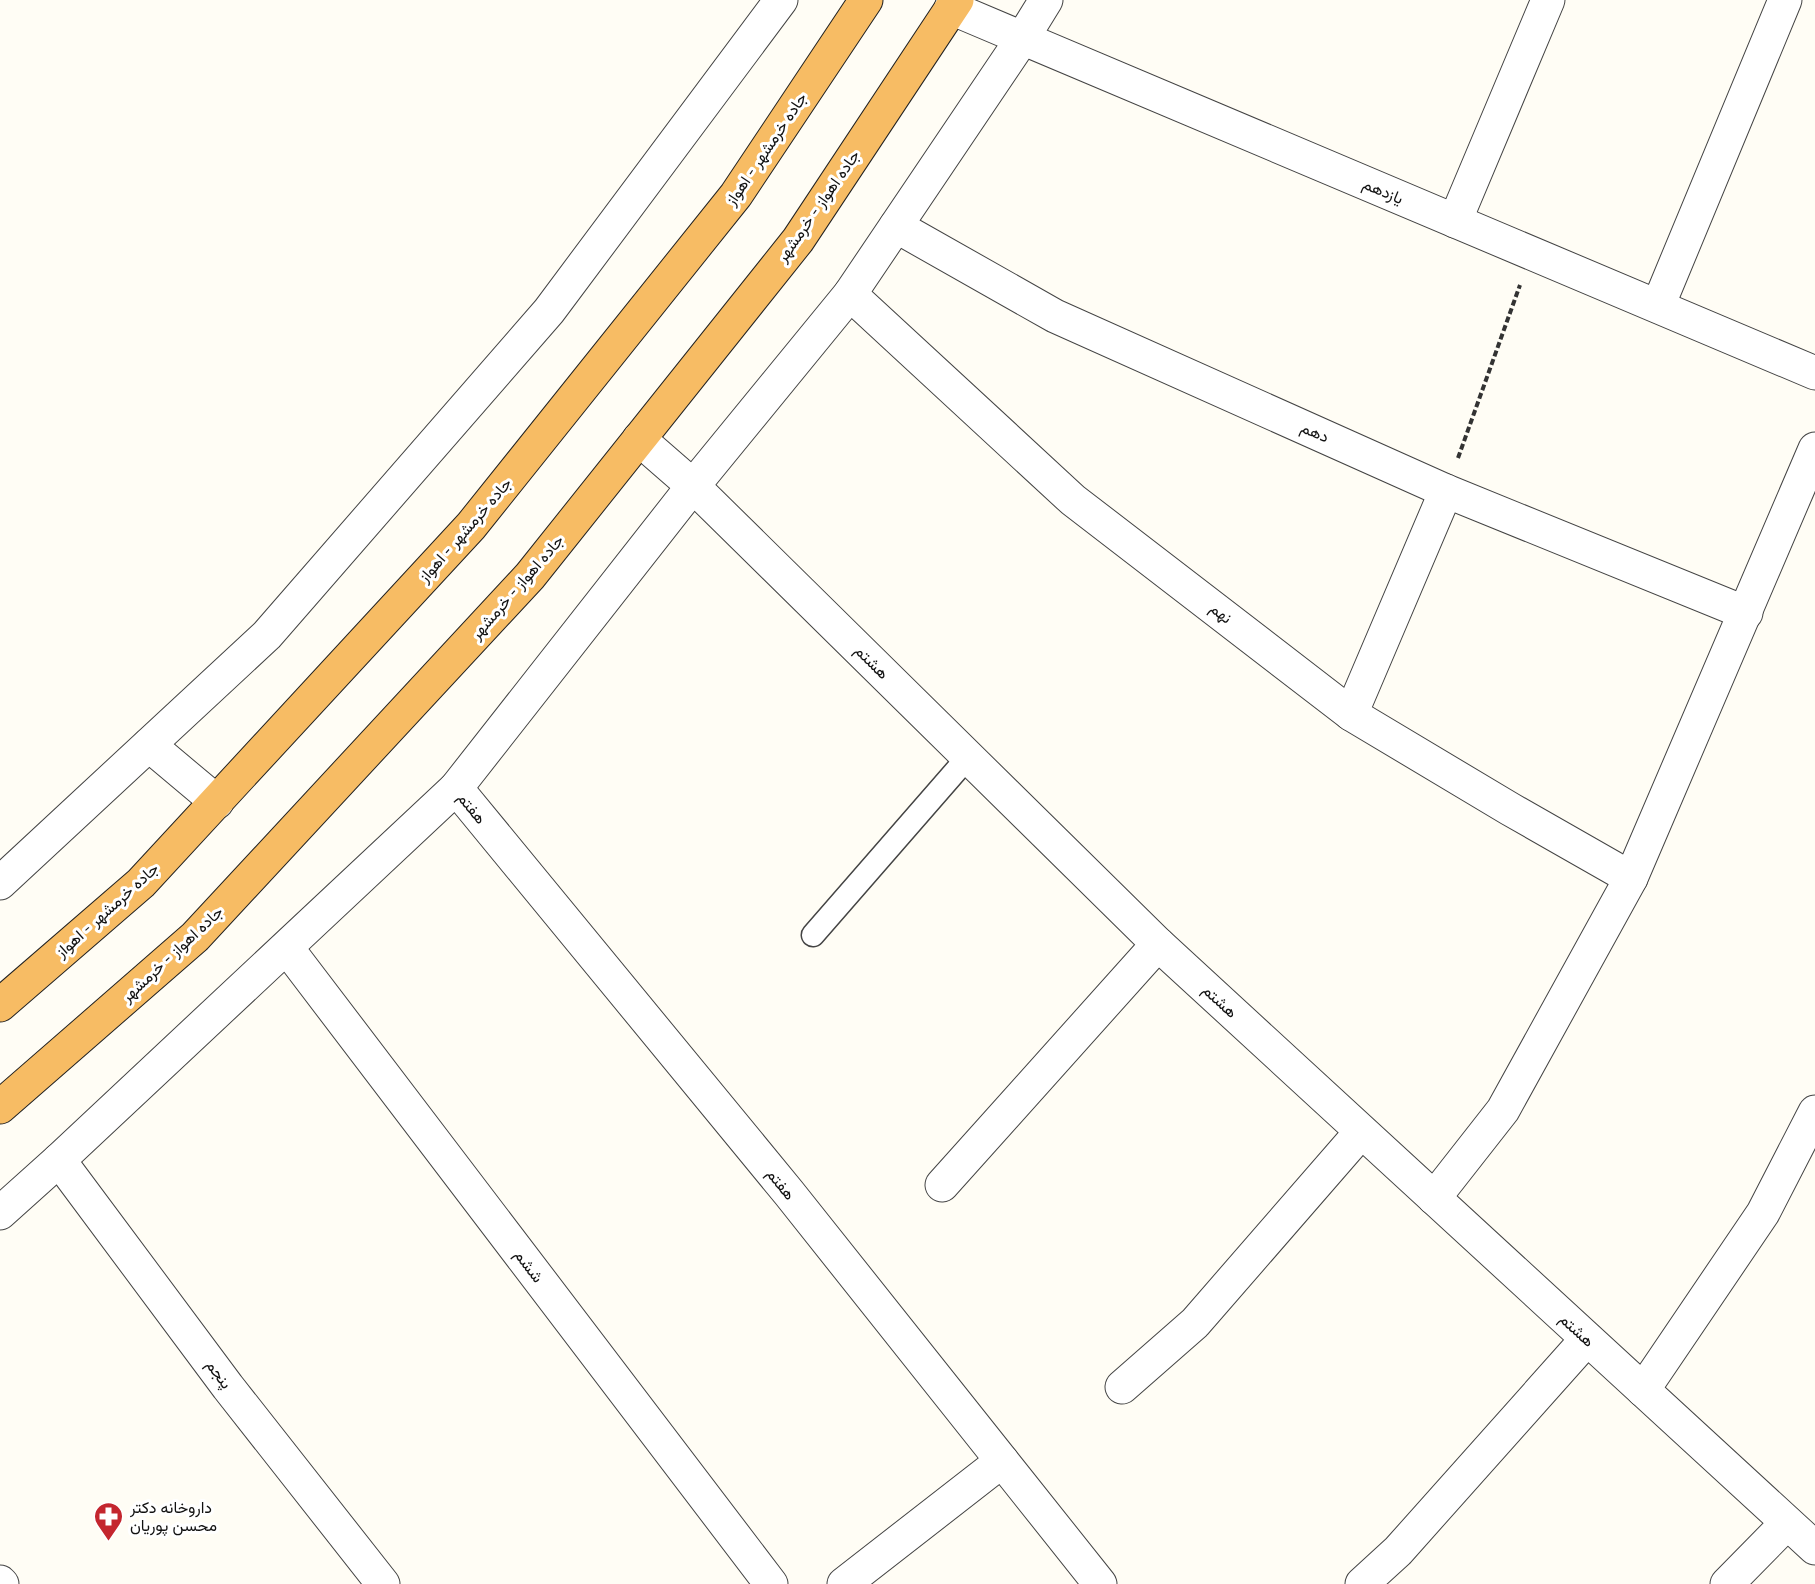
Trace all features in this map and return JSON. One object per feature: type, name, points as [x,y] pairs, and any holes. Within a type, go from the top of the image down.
[{"type":"highway","name":"جاده خرمشهر - اهواز","points":[[0,1005],[141,883],[471,526],[736,195],[866,0]]},
{"type":"highway","name":"جاده اهواز - خرمشهر","points":[[0,1107],[195,938],[530,576],[798,240],[954,4]]},
{"type":"street","points":[[0,884],[267,634],[549,311],[781,0]]},
{"type":"street","points":[[0,1213],[287,948],[456,788],[693,486],[850,294],[1046,0]]},
{"type":"street","points":[[1455,221],[1548,0]]},
{"type":"street","points":[[1658,306],[1785,0]]},
{"type":"street","name":"یازدهم","points":[[954,4],[1022,39],[1815,372]]},
{"type":"street","name":"دهم","points":[[896,226],[1055,316],[1446,491],[1746,613]]},
{"type":"street","name":"نهم","points":[[850,294],[1073,500],[1351,714],[1631,878]]},
{"type":"street","name":"هشتم","points":[[639,439],[693,486],[1158,944],[1815,1548]]},
{"type":"street","points":[[1434,1198],[1503,1110],[1631,878],[1815,449]]},
{"type":"street","points":[[1351,714],[1446,491]]},
{"type":"street","points":[[149,745],[217,802]]},
{"type":"street","name":"هفتم","points":[[456,788],[796,1202],[1100,1584]]},
{"type":"street","points":[[942,1185],[1158,944]]},
{"type":"street","name":"ششم","points":[[287,948],[771,1584]]},
{"type":"street","points":[[1643,1390],[1763,1214],[1815,1112]]},
{"type":"street","points":[[1122,1387],[1195,1323],[1361,1132]]},
{"type":"street","name":"پنجم","points":[[59,1160],[228,1387],[383,1584]]},
{"type":"street","points":[[1362,1584],[1398,1551],[1587,1339]]},
{"type":"street","points":[[844,1584],[1002,1461]]},
{"type":"street","points":[[1727,1584],[1787,1522]]},
{"type":"lane","points":[[813,935],[968,757]]},
{"type":"path","points":[[1446,491],[1532,253]]},
{"type":"place","name":"داروخانه دکتر محسن پوریان","points":[[109,1542]]}]
